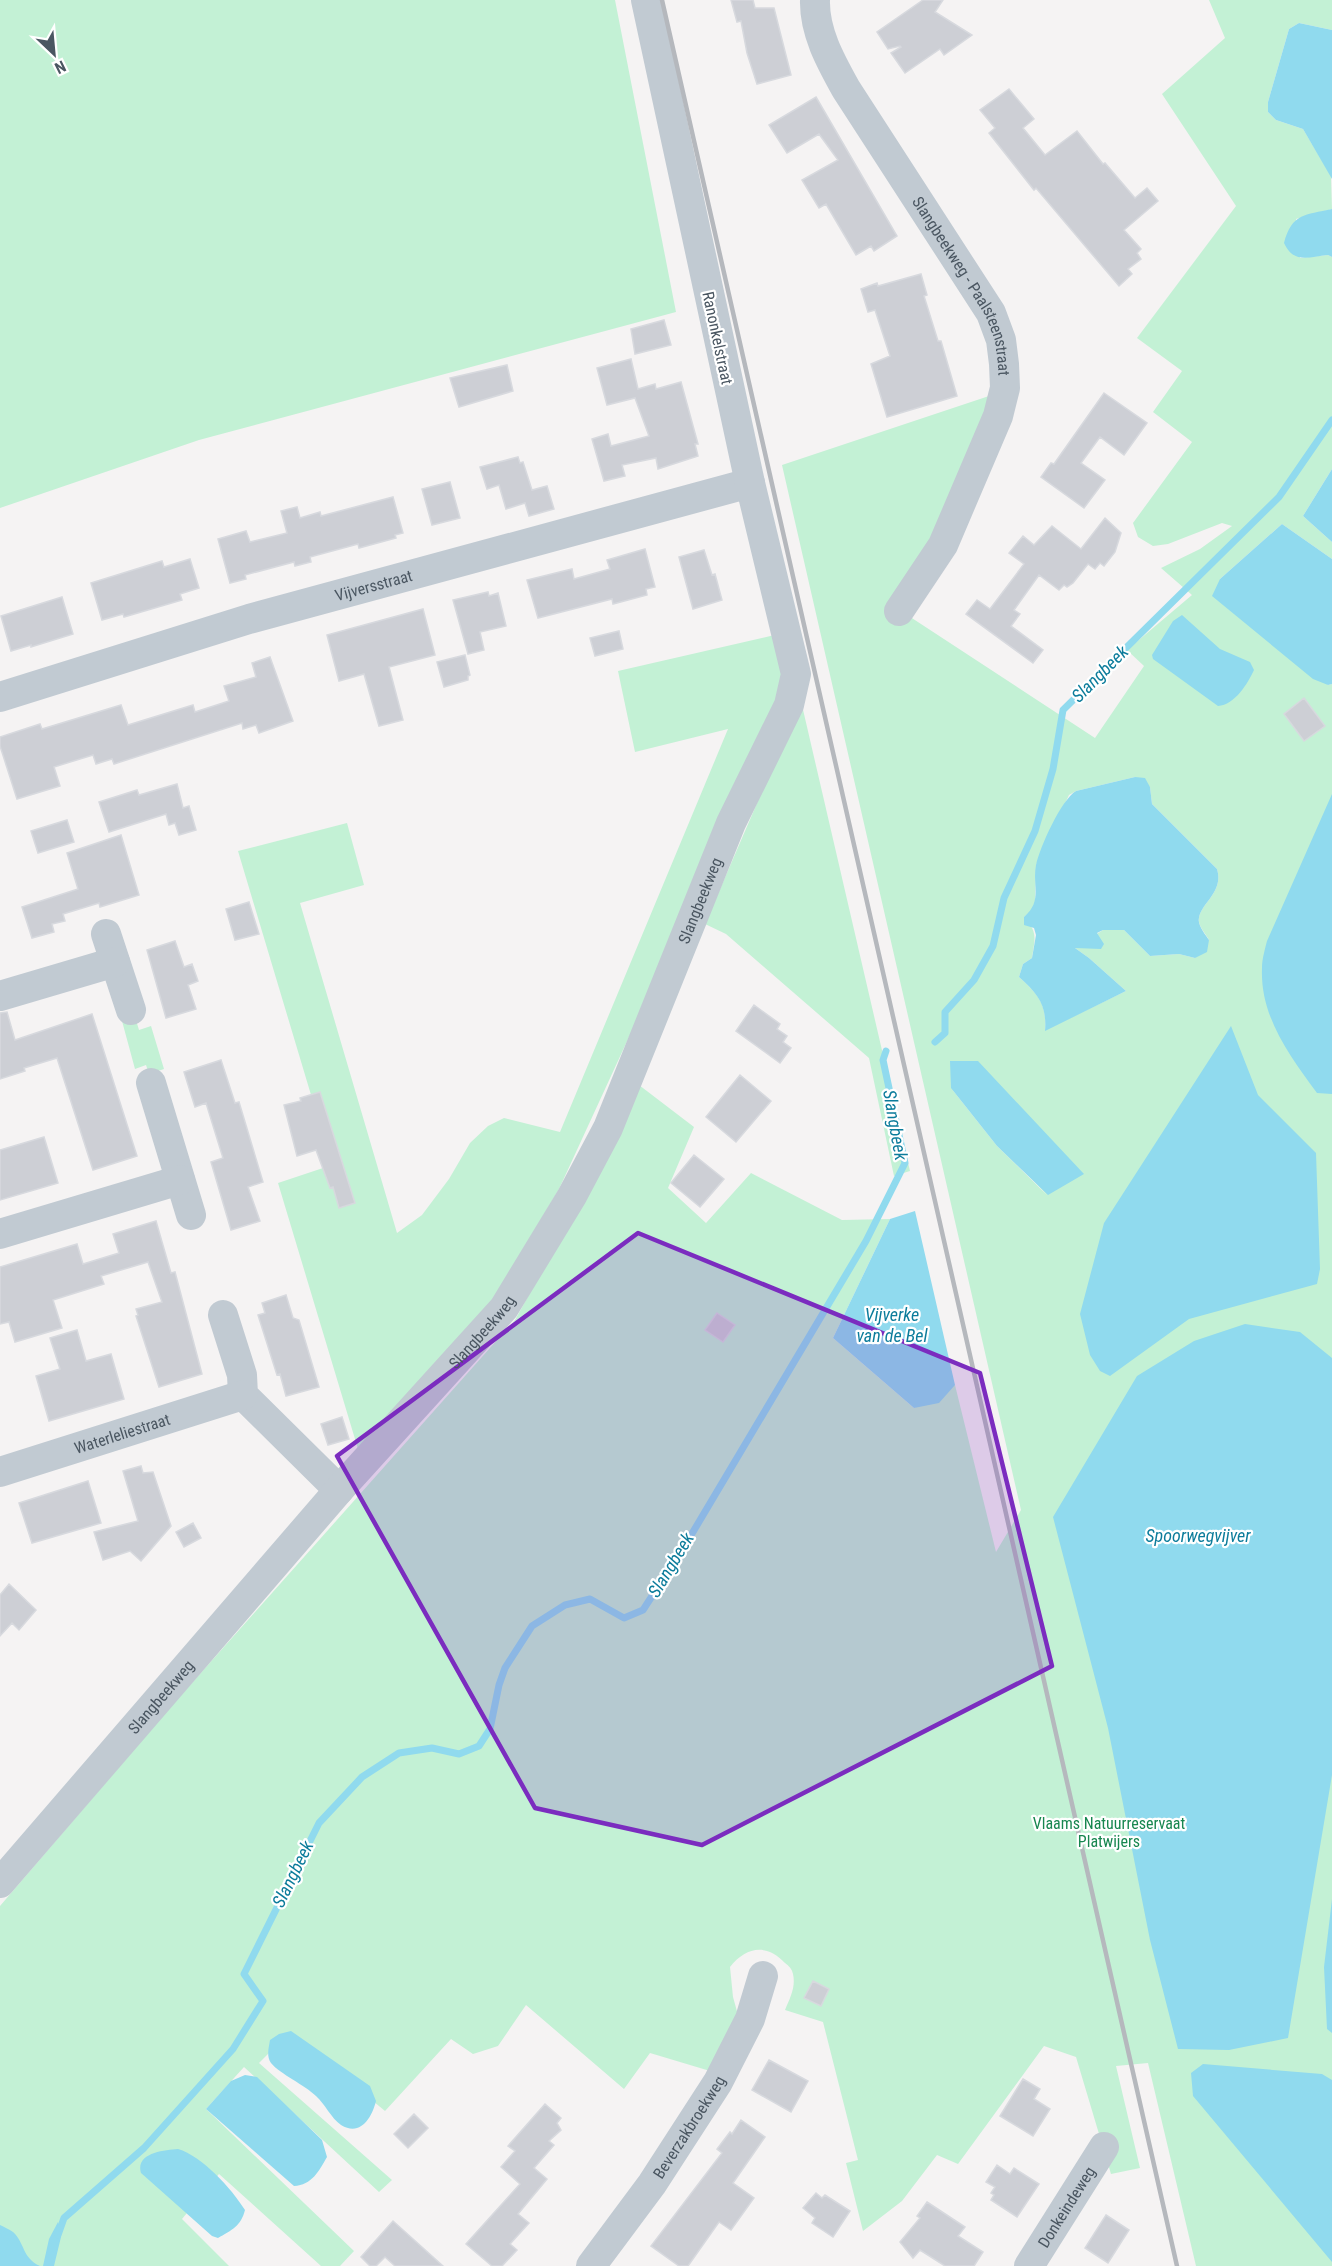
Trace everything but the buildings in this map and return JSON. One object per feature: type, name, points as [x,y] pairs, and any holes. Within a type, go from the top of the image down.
[{"type":"street","name":"Ranonkelstraat","points":[[646,0],[750,483],[796,674]]},
{"type":"street","name":"Slangbeekweg - Paalsteenstraat","points":[[815,0],[821,37],[828,57],[846,89],[991,313],[1001,340],[1005,388],[998,416],[944,545],[899,611]]},
{"type":"street","name":"Vijversstraat","points":[[0,697],[249,619],[750,483]]},
{"type":"street","name":"Slangbeekweg","points":[[0,1883],[339,1490],[504,1308],[572,1197],[608,1128],[731,823],[789,705],[796,674]]},
{"type":"street","points":[[106,934],[131,1010]]},
{"type":"street","points":[[0,996],[115,962]]},
{"type":"street","points":[[151,1083],[191,1215]]},
{"type":"street","points":[[0,1233],[180,1180]]},
{"type":"street","points":[[223,1315],[242,1375],[243,1395],[339,1490]]},
{"type":"street","name":"Waterleliestraat","points":[[0,1472],[243,1395]]},
{"type":"street","name":"Beverzakbroekweg","points":[[591,2266],[652,2184],[718,2082],[750,2019],[763,1976]]},
{"type":"street","name":"Donkeindeweg","points":[[1029,2266],[1104,2147]]},
{"type":"highlighted area","points":[[638,1233],[980,1373],[1052,1666],[702,1845],[535,1808],[337,1456]]},
{"type":"green space","points":[[0,0],[615,0],[676,312],[199,440],[0,508]]},
{"type":"green space","name":"Vlaams Natuurreservaat Platwijers","points":[[1209,0],[1332,0],[1332,30],[1299,23],[1289,29],[1268,102],[1268,112],[1276,120],[1303,129],[1331,176],[1332,209],[1296,219],[1300,258],[1328,255],[1332,257],[1332,469],[1303,516],[1332,542],[1332,559],[1282,524],[1220,579],[1328,685],[1332,684],[1332,2266],[1196,2266],[1148,2063],[1116,2066],[1140,2168],[1111,2174],[1076,2057],[1044,2046],[958,2164],[937,2155],[902,2201],[863,2231],[846,2163],[858,2160],[823,2022],[785,2010],[793,1988],[792,1971],[771,1952],[756,1950],[743,1955],[730,1967],[733,1997],[738,2015],[710,2071],[650,2053],[624,2089],[526,2005],[498,2046],[473,2054],[451,2039],[385,2111],[290,2032],[259,2063],[392,2180],[379,2192],[244,2067],[206,2109],[354,2251],[340,2266],[321,2266],[219,2174],[182,2219],[229,2266],[0,2266],[0,1906],[174,1703],[515,1320],[577,1208],[639,1085],[694,1127],[668,1188],[706,1223],[751,1173],[842,1220],[890,1219],[833,1338],[914,1408],[955,1385],[996,1552],[1021,1510],[782,465],[992,395],[941,527],[895,607],[1095,738],[1144,666],[1127,650],[1192,595],[1161,568],[1200,549],[1232,526],[1222,523],[1168,544],[1153,546],[1138,537],[1133,523],[1192,442],[1153,412],[1182,371],[1137,338],[1236,206],[1162,94],[1225,38]],"holes":[[[1135,777],[1150,787],[1152,804],[1217,869],[1215,891],[1199,918],[1200,926],[1209,940],[1195,958],[1179,954],[1150,956],[1124,930],[1103,930],[1075,948],[1126,991],[1045,1030],[1043,1006],[1019,977],[1023,964],[1032,958],[1033,931],[1024,917],[1031,911],[1035,902],[1036,865],[1069,795],[1076,791]],[[951,1088],[1047,1195],[997,1146]]]},
{"type":"green space","points":[[779,634],[784,672],[762,748],[559,1189],[495,1297],[358,1449],[278,1183],[332,1165],[238,851],[347,823],[364,885],[300,903],[397,1233],[422,1215],[449,1179],[470,1143],[488,1126],[504,1118],[560,1132],[728,729],[635,752],[618,671]]},
{"type":"green space","points":[[801,701],[910,1171],[894,1176],[869,1058],[726,934],[705,924]]},
{"type":"green space","points":[[135,1017],[139,1030],[151,1026],[164,1069],[149,1074],[146,1065],[135,1069],[122,1021]]},
{"type":"water","points":[[1299,23],[1332,30],[1332,179],[1303,129],[1276,120],[1268,112],[1268,102],[1289,29]]},
{"type":"water","points":[[1332,209],[1332,257],[1328,255],[1302,258],[1292,254],[1284,243],[1291,226],[1307,214]]},
{"type":"water","points":[[1332,469],[1332,542],[1303,516]]},
{"type":"water","points":[[1282,524],[1332,559],[1332,684],[1328,685],[1313,679],[1212,596],[1220,579]]},
{"type":"water","points":[[1182,615],[1220,649],[1250,662],[1254,670],[1244,687],[1230,702],[1218,706],[1153,659],[1152,655],[1173,621]]},
{"type":"water","points":[[1135,777],[1145,778],[1150,787],[1152,804],[1217,869],[1215,891],[1199,918],[1200,927],[1209,940],[1207,952],[1195,958],[1179,954],[1150,956],[1124,930],[1103,930],[1097,933],[1104,944],[1101,949],[1075,948],[1126,991],[1045,1031],[1043,1007],[1031,989],[1019,977],[1023,964],[1032,958],[1036,935],[1034,928],[1024,925],[1024,917],[1030,911],[1035,899],[1035,872],[1038,857],[1058,814],[1076,791]]},
{"type":"water","points":[[1332,794],[1332,1094],[1317,1093],[1287,1050],[1271,1019],[1266,1003],[1262,968],[1267,941]]},
{"type":"water","points":[[1231,1026],[1258,1095],[1316,1153],[1320,1269],[1317,1284],[1189,1319],[1110,1376],[1100,1371],[1090,1355],[1080,1314],[1104,1223]]},
{"type":"water","points":[[950,1061],[978,1061],[1084,1174],[1048,1195],[997,1146],[951,1088]]},
{"type":"water","name":"Vijverke van de Bel","points":[[915,1211],[955,1385],[939,1403],[914,1408],[833,1338],[890,1219]]},
{"type":"water","name":"Spoorwegvijver","points":[[1245,1324],[1300,1332],[1332,1358],[1332,1775],[1288,2038],[1229,2050],[1178,2049],[1150,1940],[1108,1728],[1053,1517],[1137,1376],[1194,1341]]},
{"type":"water","points":[[1332,1899],[1332,2033],[1327,2029],[1324,1967]]},
{"type":"water","points":[[291,2031],[370,2086],[376,2101],[372,2113],[364,2124],[354,2129],[341,2125],[316,2096],[271,2063],[268,2054],[270,2040],[279,2034]]},
{"type":"water","points":[[1203,2064],[1322,2074],[1332,2080],[1332,2262],[1193,2096],[1191,2073]]},
{"type":"water","points":[[245,2075],[257,2077],[322,2140],[327,2157],[314,2176],[306,2183],[294,2186],[206,2109],[231,2081]]},
{"type":"water","points":[[178,2149],[197,2159],[216,2174],[245,2210],[238,2224],[218,2238],[212,2236],[141,2173],[140,2166],[146,2157]]},
{"type":"water","points":[[58,2222],[61,2237],[54,2266],[43,2266],[49,2239]]},
{"type":"water","points":[[0,2225],[17,2236],[30,2259],[40,2266],[0,2266]]},
{"type":"waterway","name":"Slangbeek","points":[[935,1042],[945,1033],[945,1012],[974,980],[993,946],[1004,898],[1035,831],[1053,769],[1063,710],[1279,497],[1332,420]]},
{"type":"waterway","name":"Slangbeek","points":[[58,2235],[64,2218],[144,2148],[233,2049],[263,2001],[244,1974],[319,1823],[362,1777],[399,1753],[432,1748],[459,1754],[479,1746],[490,1729],[505,1668],[532,1626],[565,1605],[590,1599],[624,1618],[643,1610],[687,1542],[866,1241],[905,1163],[883,1060],[886,1051]]},
{"type":"railway","points":[[662,0],[1177,2266]]}]
